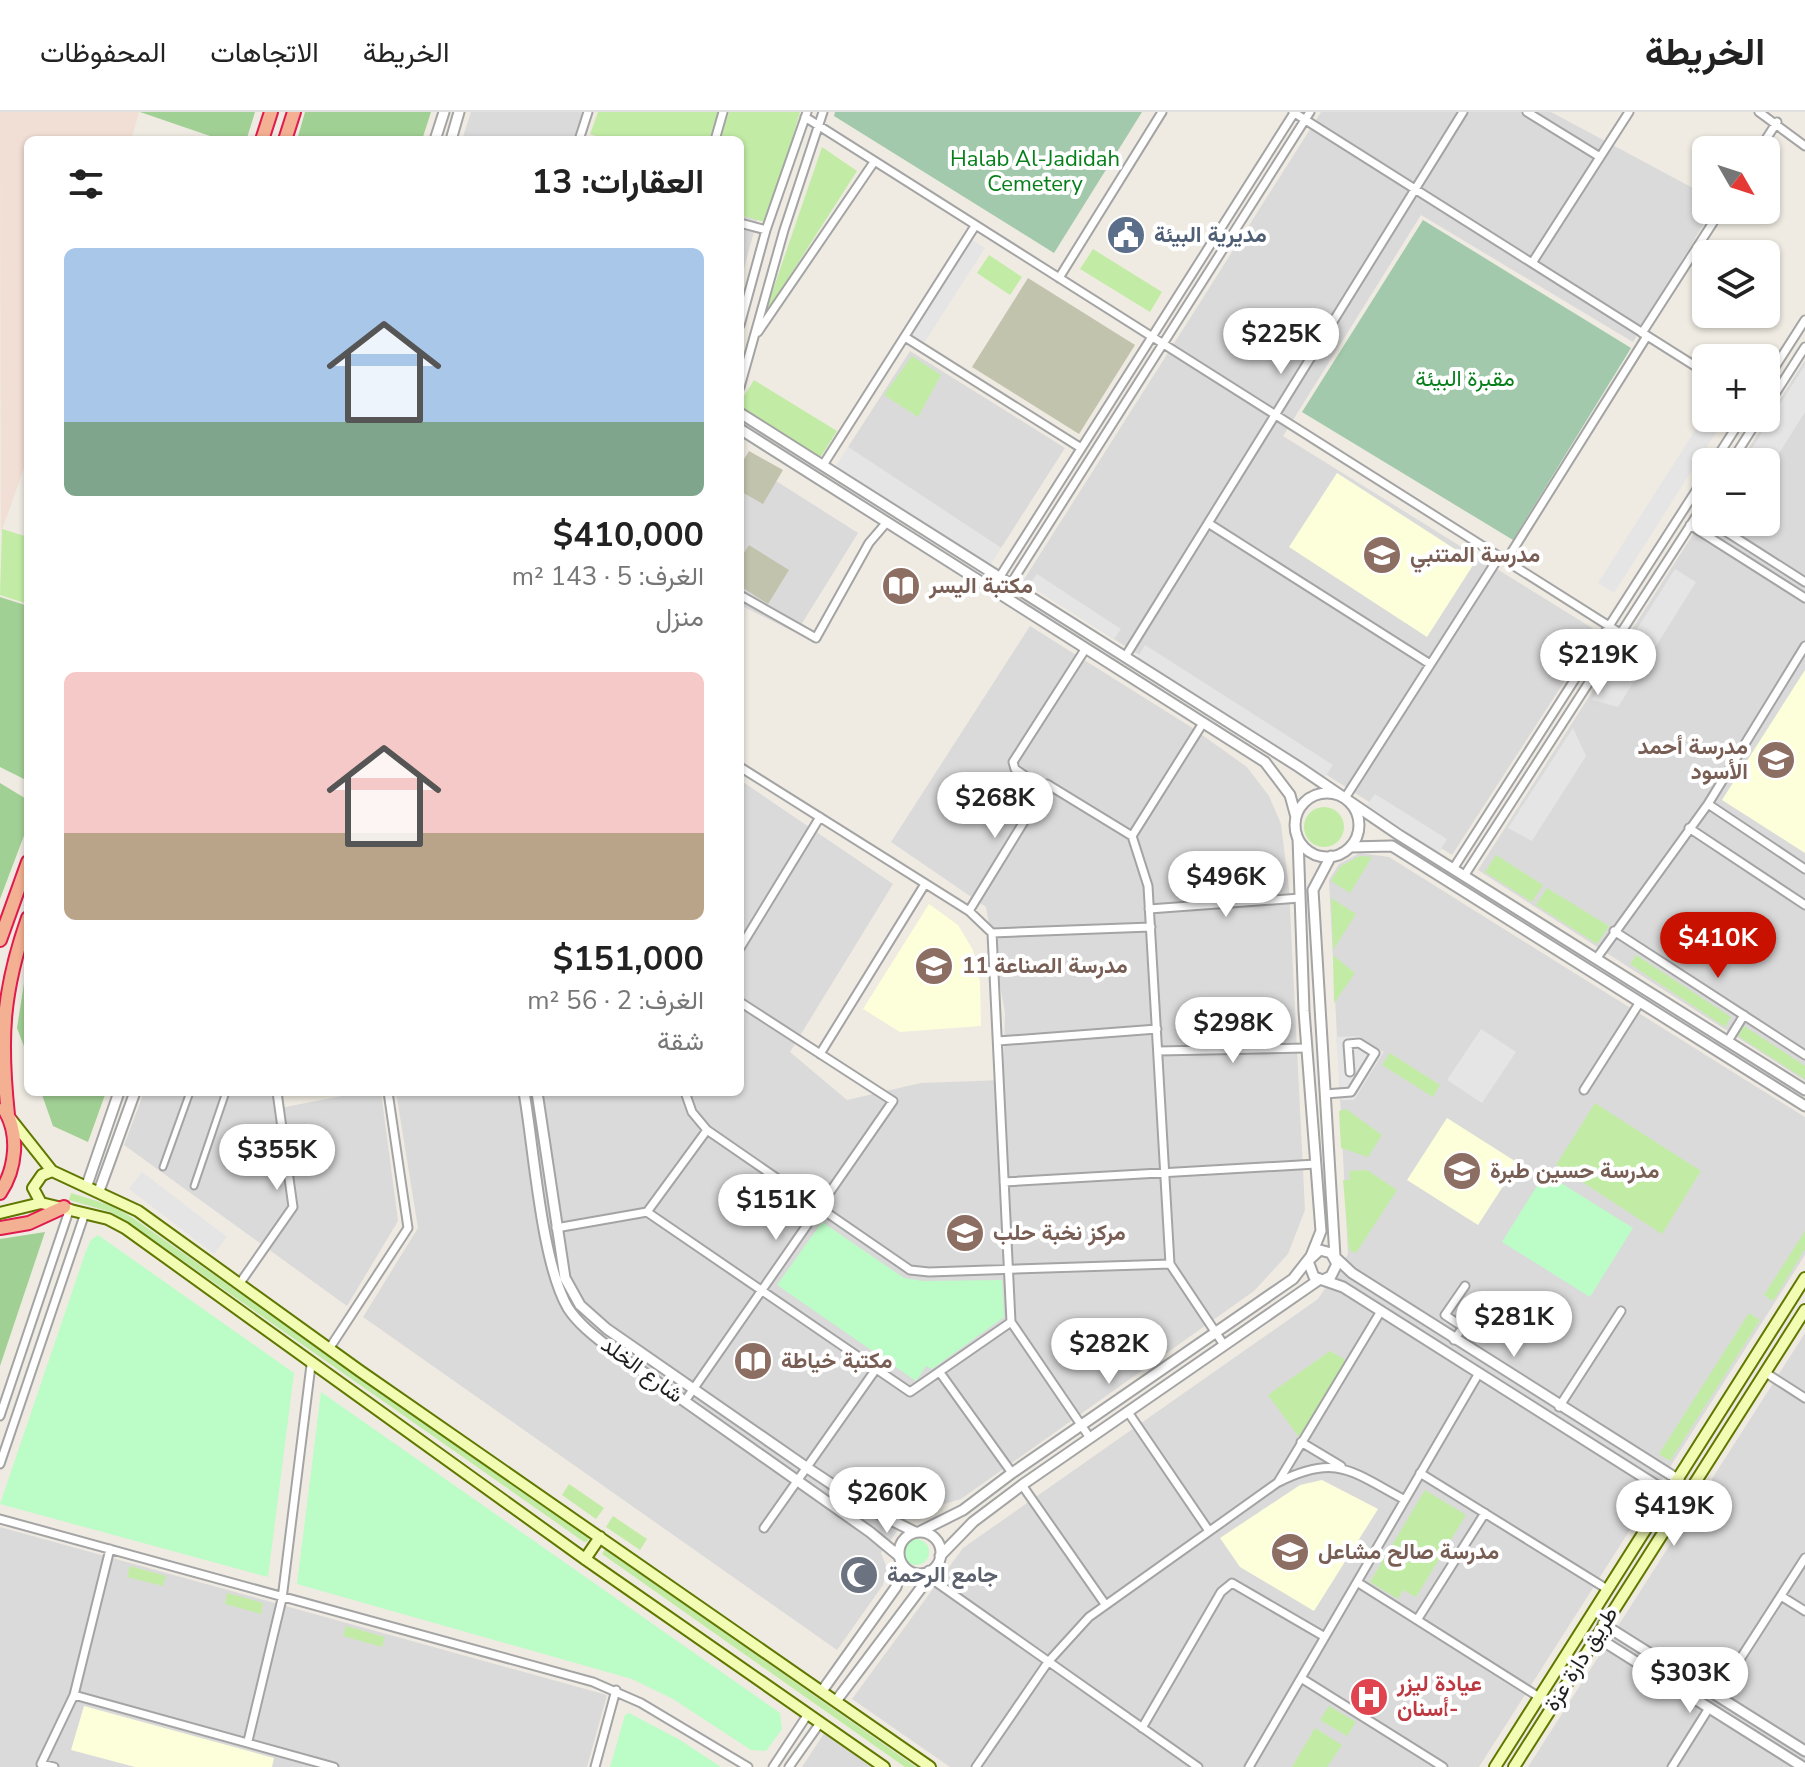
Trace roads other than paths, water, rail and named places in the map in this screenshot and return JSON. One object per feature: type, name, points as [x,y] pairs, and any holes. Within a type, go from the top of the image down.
[{"type":"highway","points":[[263,136],[271,112]]},
{"type":"highway","points":[[286,136],[294,112]]},
{"type":"highway","points":[[0,940],[24,873]]},
{"type":"highway","points":[[0,1193],[13,1162],[14,1138],[2,1065],[2,1017],[13,959],[24,929]]},
{"type":"highway","points":[[0,1103],[8,1115]]},
{"type":"highway","points":[[0,1228],[29,1223],[67,1208]]},
{"type":"main road","points":[[8,1115],[52,1171],[138,1211],[329,1349],[930,1767]]},
{"type":"main road","points":[[41,1203],[33,1188],[42,1175],[52,1171]]},
{"type":"main road","points":[[0,1213],[41,1203],[85,1213],[125,1228],[311,1365],[884,1767]]},
{"type":"main road","points":[[211,1289],[225,1272]]},
{"type":"main road","points":[[1495,1767],[1692,1461],[1805,1278]]},
{"type":"main road","name":"طريق دارة عزة","points":[[1514,1767],[1805,1310]]},
{"type":"main road","points":[[1692,1461],[1706,1468]]},
{"type":"main road","points":[[585,1559],[600,1537]]},
{"type":"street","points":[[436,136],[444,112]]},
{"type":"street","points":[[452,136],[459,112]]},
{"type":"street","points":[[580,136],[588,112]]},
{"type":"street","points":[[716,136],[723,112]]},
{"type":"street","points":[[744,372],[784,230],[823,112]]},
{"type":"street","points":[[1059,278],[1162,112]]},
{"type":"street","points":[[992,589],[1293,112],[1308,116],[1415,189],[1692,364]]},
{"type":"street","points":[[1125,657],[1463,112]]},
{"type":"street","points":[[1527,112],[1600,157]]},
{"type":"street","points":[[1532,263],[1629,112]]},
{"type":"street","points":[[1759,112],[1777,122],[1805,146]]},
{"type":"street","points":[[744,310],[766,230],[806,115],[874,162],[1620,633]]},
{"type":"street","points":[[1003,596],[1308,116]]},
{"type":"street","points":[[1768,136],[1777,122]]},
{"type":"street","points":[[754,336],[874,162]]},
{"type":"street","points":[[744,224],[766,230]]},
{"type":"street","points":[[1345,798],[1430,664],[1502,559],[1712,224]]},
{"type":"street","points":[[823,465],[975,226]]},
{"type":"street","points":[[1780,359],[1805,320]]},
{"type":"street","points":[[905,337],[1081,448]]},
{"type":"street","points":[[1780,386],[1805,347]]},
{"type":"street","points":[[744,416],[1805,1090]]},
{"type":"street","points":[[744,432],[1265,762],[1290,795],[1298,838],[1307,1048],[1321,1231],[1311,1256],[1293,1279],[963,1510],[903,1541],[896,1587],[822,1691]]},
{"type":"street","points":[[1453,869],[1692,497]]},
{"type":"street","points":[[744,597],[816,638],[869,543],[887,522]]},
{"type":"street","points":[[1464,876],[1692,522]]},
{"type":"street","points":[[1208,523],[1430,664]]},
{"type":"street","points":[[1690,525],[1805,598]]},
{"type":"street","points":[[1733,536],[1805,582]]},
{"type":"street","points":[[1074,641],[1082,630]]},
{"type":"street","points":[[1596,959],[1708,804],[1805,646]]},
{"type":"street","points":[[1044,789],[1015,769],[1013,762],[1086,648]]},
{"type":"street","points":[[1132,836],[1203,723]]},
{"type":"street","points":[[744,770],[969,911],[992,933],[1011,1322],[1090,1438]]},
{"type":"street","points":[[969,911],[1047,784],[1132,836],[1148,886],[1170,1264],[1224,1345]]},
{"type":"street","points":[[1296,817],[1300,808],[1315,795],[1325,793],[1345,798],[1353,806],[1359,827],[1350,847]]},
{"type":"street","points":[[1708,804],[1805,869]]},
{"type":"street","points":[[744,941],[820,817]]},
{"type":"street","points":[[1689,828],[1805,905]]},
{"type":"street","points":[[1298,838],[1311,853],[1331,856],[1350,847],[1392,846],[1805,1106]]},
{"type":"street","points":[[836,1701],[940,1556],[973,1522],[1335,1270],[1313,890],[1331,856]]},
{"type":"street","points":[[820,1054],[925,884]]},
{"type":"street","points":[[1149,909],[1300,898]]},
{"type":"street","points":[[992,933],[1151,927]]},
{"type":"street","points":[[1614,931],[1805,1055]]},
{"type":"street","points":[[1584,1090],[1640,1002]]},
{"type":"street","points":[[685,1401],[893,1101],[744,1005]]},
{"type":"street","points":[[1728,1041],[1744,1015]]},
{"type":"street","points":[[998,1041],[1157,1029]]},
{"type":"street","points":[[1325,1094],[1351,1092],[1375,1053],[1359,1043],[1348,1044],[1350,1072]]},
{"type":"street","points":[[1158,1051],[1307,1048]]},
{"type":"street","points":[[1308,1064],[1323,1062]]},
{"type":"street","points":[[87,1185],[118,1096]]},
{"type":"street","points":[[99,1191],[134,1096]]},
{"type":"street","points":[[163,1167],[189,1096]]},
{"type":"street","points":[[194,1186],[225,1096]]},
{"type":"street","points":[[240,1283],[293,1207],[278,1096]]},
{"type":"street","points":[[329,1349],[408,1228],[389,1096]]},
{"type":"street","name":"شارع الخلد","points":[[525,1096],[550,1256],[569,1309],[596,1338],[797,1480],[901,1561]]},
{"type":"street","points":[[538,1096],[565,1278],[580,1305],[607,1329],[806,1467],[880,1515],[936,1539],[940,1556]]},
{"type":"street","points":[[686,1096],[692,1112],[707,1130],[910,1270],[929,1272],[1170,1264]]},
{"type":"street","points":[[556,1228],[647,1212],[707,1130]]},
{"type":"street","points":[[1004,1182],[1316,1164]]},
{"type":"street","points":[[0,1416],[67,1208]]},
{"type":"street","points":[[647,1212],[910,1392],[941,1374],[1011,1322]]},
{"type":"street","points":[[0,1464],[85,1213]]},
{"type":"street","points":[[1311,1256],[1326,1251],[1352,1273],[1454,1340],[1679,1480]]},
{"type":"street","points":[[1311,1256],[1310,1273],[1381,1311],[1670,1494]]},
{"type":"street","points":[[1454,1340],[1463,1327],[1445,1315],[1465,1286]]},
{"type":"street","points":[[1277,1483],[1381,1311]]},
{"type":"street","points":[[1559,1407],[1621,1311]]},
{"type":"street","points":[[248,1741],[282,1599],[311,1365]]},
{"type":"street","points":[[764,1528],[876,1369]]},
{"type":"street","points":[[1249,1767],[1479,1373]]},
{"type":"street","points":[[1766,1373],[1805,1398]]},
{"type":"street","points":[[941,1374],[1012,1473]]},
{"type":"street","points":[[1128,1412],[1209,1531]]},
{"type":"street","points":[[1301,1442],[1405,1500]]},
{"type":"street","points":[[976,1767],[1048,1662],[1068,1638],[1105,1604],[1277,1483],[1311,1468],[1343,1467]]},
{"type":"street","points":[[1420,1473],[1607,1589]]},
{"type":"street","points":[[1022,1485],[1105,1604]]},
{"type":"street","points":[[1417,1620],[1485,1513]]},
{"type":"street","points":[[0,1519],[616,1690],[748,1767]]},
{"type":"street","points":[[54,1767],[40,1765],[74,1695],[110,1549]]},
{"type":"street","points":[[1717,1695],[1805,1558]]},
{"type":"street","points":[[901,1561],[927,1574],[1198,1767]]},
{"type":"street","points":[[1357,1582],[1539,1697]]},
{"type":"street","points":[[1142,1728],[1226,1585],[1238,1583],[1325,1637]]},
{"type":"street","points":[[1781,1596],[1805,1611]]},
{"type":"street","points":[[1603,1624],[1805,1751]]},
{"type":"street","points":[[1595,1636],[1803,1767]]},
{"type":"street","points":[[1301,1678],[1443,1767]]},
{"type":"street","points":[[595,1767],[616,1690]]},
{"type":"street","points":[[74,1695],[334,1767]]},
{"type":"street","points":[[1672,1767],[1709,1708]]},
{"type":"street","points":[[773,1767],[808,1714]]},
{"type":"street","points":[[789,1767],[820,1723]]},
{"type":"place","name":"مديرية البيئة","points":[[1126,235]]},
{"type":"place","name":"مدرسة المتنبي","points":[[1382,555]]},
{"type":"place","name":"مكتبة اليسر","points":[[901,586]]},
{"type":"place","name":"مدرسة أحمد الأسود","points":[[1776,760]]},
{"type":"place","name":"مدرسة الصناعة 11","points":[[934,966]]},
{"type":"place","name":"مدرسة حسين طبرة","points":[[1462,1171]]},
{"type":"place","name":"مركز نخبة حلب","points":[[965,1233]]},
{"type":"place","name":"مكتبة خياطة","points":[[753,1361]]},
{"type":"place","name":"مدرسة صالح مشاعل","points":[[1290,1552]]},
{"type":"place","name":"جامع الرحمة","points":[[859,1575]]},
{"type":"place","name":"عيادة ليزر أسنان-","points":[[1369,1697]]},
{"type":"park label","name":"Halab Al-Jadidah Cemetery","points":[[1035,172]]},
{"type":"park label","name":"مقبرة البيئة","points":[[1465,379]]}]
